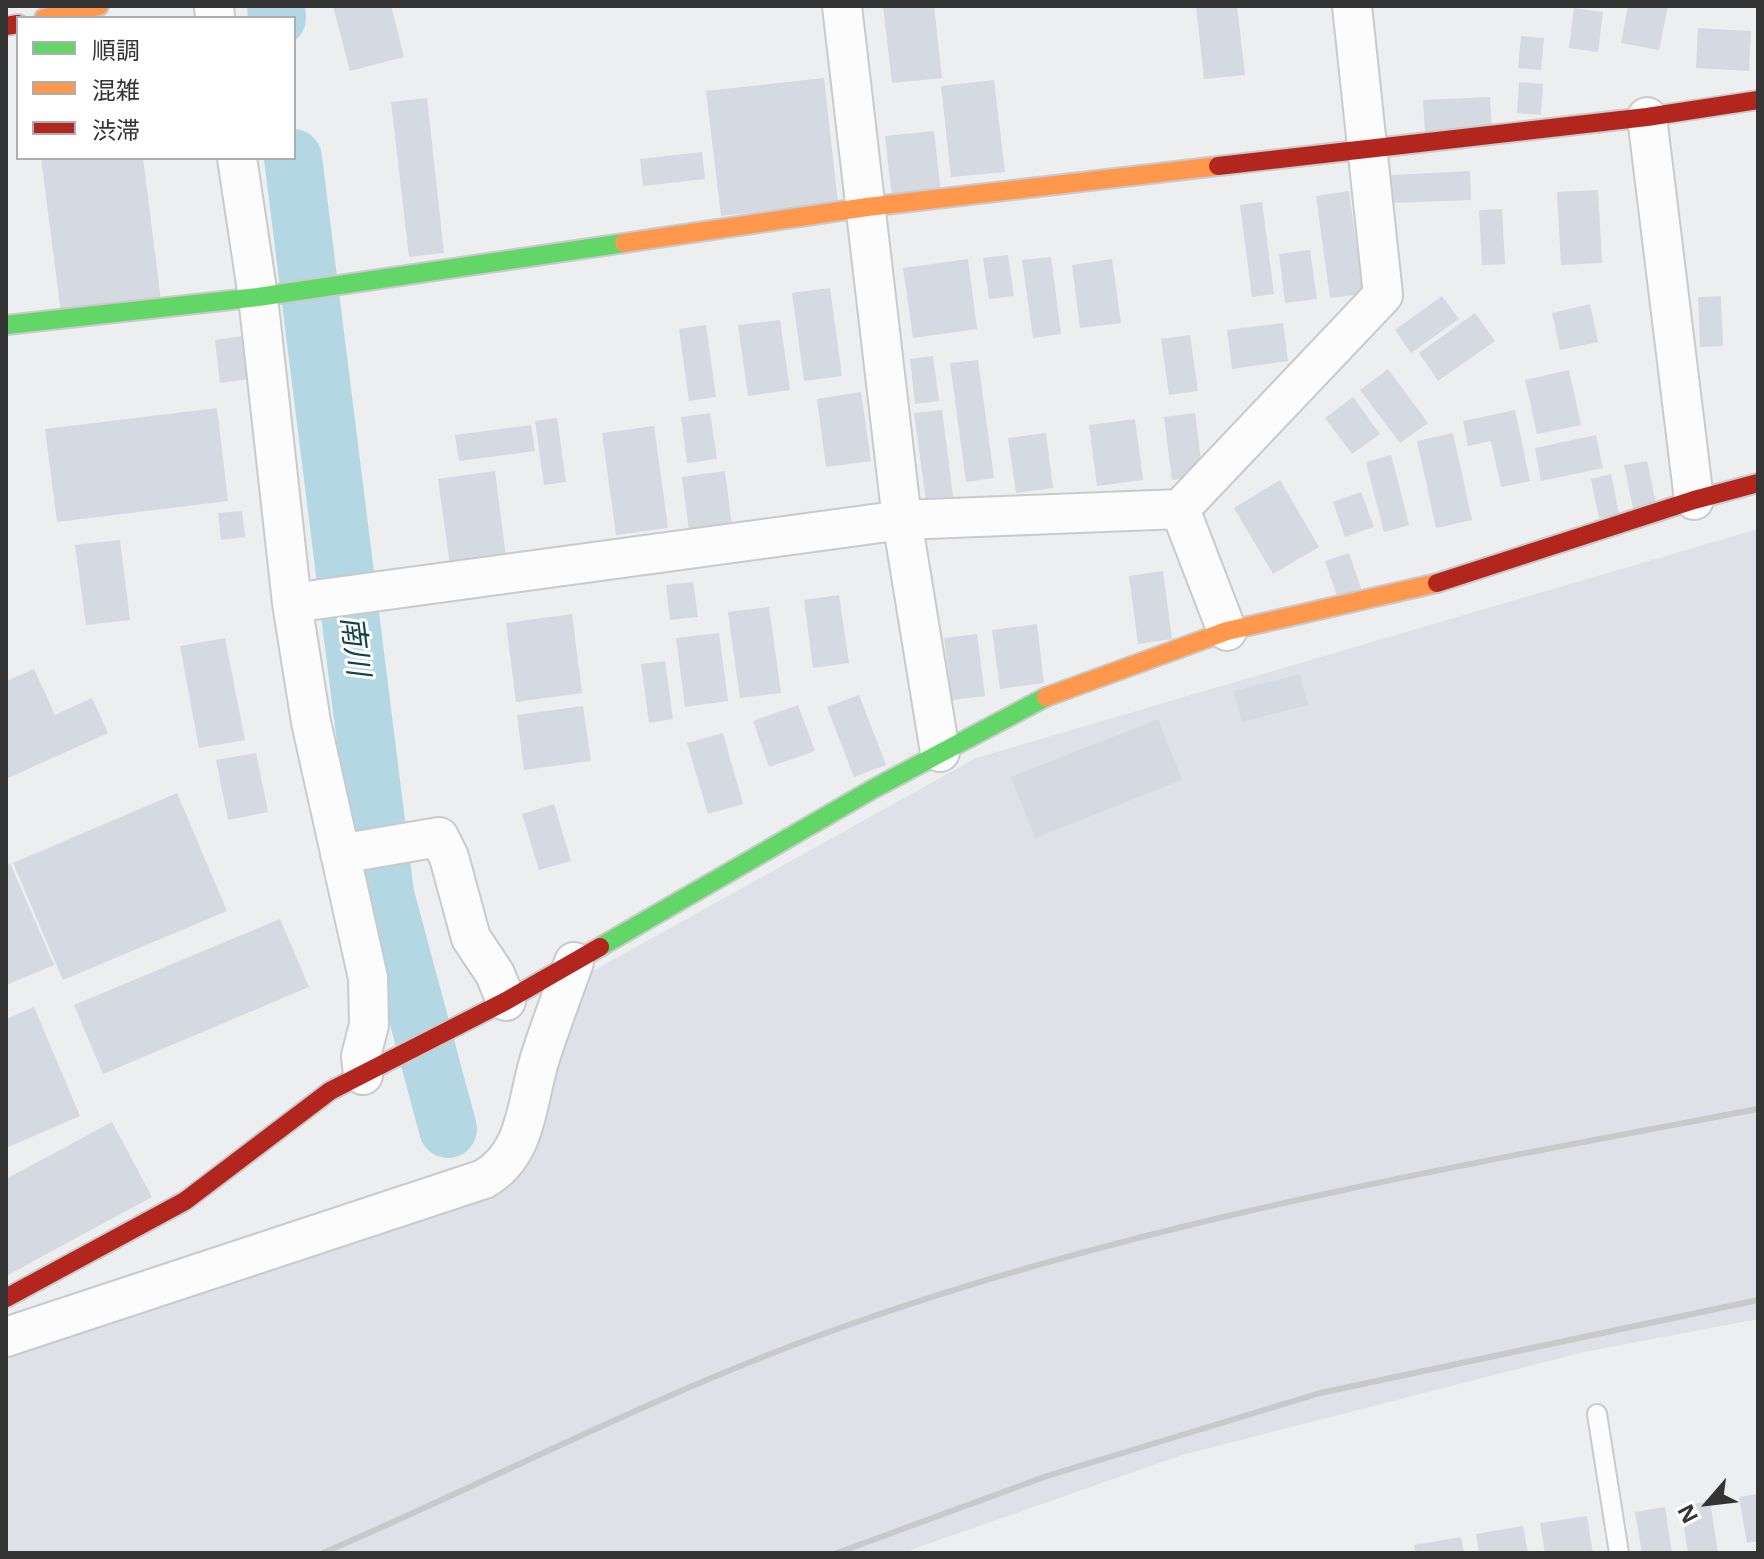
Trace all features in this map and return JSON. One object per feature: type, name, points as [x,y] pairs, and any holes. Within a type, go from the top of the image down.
[{"type":"street","points":[[53,16],[99,6]]},
{"type":"street","points":[[842,6],[902,520],[940,752]]},
{"type":"street","points":[[301,602],[902,520],[1180,509],[1383,295],[1352,6]]},
{"type":"street","points":[[6,325],[265,296],[867,207],[1647,117],[1758,100]]},
{"type":"street","points":[[1647,117],[1694,500]]},
{"type":"street","points":[[237,160],[265,296],[301,602],[311,722],[353,853],[368,978],[369,1025],[361,1056],[363,1075]]},
{"type":"street","points":[[6,1298],[185,1201],[330,1091],[506,1001],[650,915],[940,752],[1058,691],[1227,631],[1443,582],[1694,500],[1758,483]]},
{"type":"street","points":[[1180,509],[1227,631]]},
{"type":"street","points":[[353,853],[439,837],[449,857],[471,938],[495,974],[506,1001]]},
{"type":"street","points":[[6,1337],[484,1179],[502,1169],[523,1133],[540,1058],[574,962]]},
{"type":"lane","points":[[1597,1414],[1619,1553]]},
{"type":"shaded area","points":[[1758,529],[1758,1319],[1584,1352],[1182,1455],[902,1553],[6,1553],[6,1343],[496,1195],[591,972],[976,758]]},
{"type":"building","points":[[333,6],[391,6],[404,57],[350,71]]},
{"type":"building","points":[[883,6],[934,6],[942,78],[892,83]]},
{"type":"building","points":[[1196,6],[1237,6],[1245,75],[1204,79]]},
{"type":"building","points":[[1628,6],[1668,6],[1659,50],[1621,43]]},
{"type":"building","points":[[1574,8],[1603,12],[1598,52],[1569,48]]},
{"type":"building","points":[[1698,28],[1751,31],[1749,71],[1696,68]]},
{"type":"building","points":[[1521,36],[1544,38],[1541,70],[1518,68]]},
{"type":"building","points":[[824,78],[838,203],[721,216],[706,91]]},
{"type":"building","points":[[994,80],[1005,172],[951,177],[941,86]]},
{"type":"building","points":[[1519,82],[1543,84],[1541,115],[1517,113]]},
{"type":"building","points":[[1490,97],[1492,130],[1425,133],[1423,100]]},
{"type":"building","points":[[427,98],[444,253],[409,257],[391,102]]},
{"type":"building","points":[[934,131],[941,193],[892,199],[885,136]]},
{"type":"building","points":[[702,152],[705,179],[643,186],[640,159]]},
{"type":"building","points":[[41,160],[143,160],[161,301],[61,313]]},
{"type":"building","points":[[1470,171],[1471,200],[1392,203],[1391,175]]},
{"type":"building","points":[[1598,190],[1602,263],[1561,265],[1557,192]]},
{"type":"building","points":[[1349,191],[1363,294],[1330,298],[1316,196]]},
{"type":"building","points":[[1262,202],[1274,294],[1252,297],[1240,205]]},
{"type":"building","points":[[1502,209],[1505,264],[1482,265],[1479,210]]},
{"type":"building","points":[[1310,250],[1317,299],[1285,303],[1279,254]]},
{"type":"building","points":[[1008,255],[1014,296],[989,299],[983,258]]},
{"type":"building","points":[[1051,257],[1061,334],[1033,338],[1022,260]]},
{"type":"building","points":[[968,259],[977,329],[913,338],[903,268]]},
{"type":"building","points":[[1112,259],[1121,323],[1080,328],[1072,265]]},
{"type":"building","points":[[830,288],[842,376],[804,381],[792,293]]},
{"type":"building","points":[[1442,296],[1459,319],[1411,353],[1395,330]]},
{"type":"building","points":[[1721,296],[1723,346],[1700,347],[1698,297]]},
{"type":"building","points":[[1590,304],[1598,342],[1560,350],[1552,313]]},
{"type":"building","points":[[1475,313],[1495,341],[1438,381],[1419,353]]},
{"type":"building","points":[[780,320],[790,390],[748,396],[738,325]]},
{"type":"building","points":[[1283,323],[1288,361],[1232,369],[1227,330]]},
{"type":"building","points":[[706,325],[716,397],[689,401],[679,329]]},
{"type":"building","points":[[1190,335],[1198,391],[1169,395],[1161,339]]},
{"type":"building","points":[[243,336],[249,379],[220,383],[215,340]]},
{"type":"building","points":[[933,356],[939,401],[915,404],[910,359]]},
{"type":"building","points":[[978,360],[994,478],[966,482],[950,363]]},
{"type":"building","points":[[1388,369],[1428,423],[1400,443],[1360,390]]},
{"type":"building","points":[[1569,370],[1581,425],[1537,434],[1525,380]]},
{"type":"building","points":[[861,392],[871,461],[826,467],[817,399]]},
{"type":"building","points":[[1353,397],[1380,434],[1352,454],[1325,418]]},
{"type":"building","points":[[217,408],[228,501],[57,522],[45,429]]},
{"type":"building","points":[[942,410],[954,504],[927,508],[914,413]]},
{"type":"building","points":[[1515,410],[1530,481],[1501,487],[1491,441],[1468,446],[1463,421]]},
{"type":"building","points":[[710,413],[717,459],[687,463],[681,417]]},
{"type":"building","points":[[1195,413],[1203,476],[1172,480],[1164,417]]},
{"type":"building","points":[[557,418],[566,482],[544,485],[535,421]]},
{"type":"building","points":[[1135,419],[1143,480],[1097,486],[1089,425]]},
{"type":"building","points":[[531,425],[535,451],[459,461],[455,435]]},
{"type":"building","points":[[654,426],[668,528],[616,535],[602,433]]},
{"type":"building","points":[[1046,433],[1053,488],[1016,493],[1008,438]]},
{"type":"building","points":[[1453,433],[1472,520],[1436,528],[1417,441]]},
{"type":"building","points":[[1596,435],[1603,468],[1541,481],[1535,448]]},
{"type":"building","points":[[1391,455],[1409,525],[1384,532],[1366,462]]},
{"type":"building","points":[[1647,461],[1657,508],[1634,513],[1624,465]]},
{"type":"building","points":[[495,471],[507,565],[451,573],[438,479]]},
{"type":"building","points":[[725,471],[732,526],[689,531],[682,477]]},
{"type":"building","points":[[1611,474],[1619,514],[1599,518],[1591,479]]},
{"type":"building","points":[[1280,480],[1319,547],[1273,574],[1234,508]]},
{"type":"building","points":[[1361,492],[1374,527],[1345,537],[1333,502]]},
{"type":"building","points":[[242,511],[245,537],[221,540],[218,513]]},
{"type":"building","points":[[120,540],[130,620],[86,625],[75,545]]},
{"type":"building","points":[[1349,553],[1362,591],[1338,599],[1325,561]]},
{"type":"building","points":[[1163,571],[1172,639],[1138,644],[1129,576]]},
{"type":"building","points":[[693,582],[698,617],[670,620],[666,585]]},
{"type":"building","points":[[839,595],[849,663],[813,668],[804,600]]},
{"type":"building","points":[[769,607],[781,693],[740,698],[728,612]]},
{"type":"building","points":[[572,614],[582,693],[516,702],[506,623]]},
{"type":"building","points":[[1037,624],[1044,683],[1000,689],[992,630]]},
{"type":"building","points":[[719,633],[728,701],[685,707],[676,638]]},
{"type":"building","points":[[977,634],[985,696],[952,700],[944,638]]},
{"type":"building","points":[[225,638],[245,740],[199,748],[180,646]]},
{"type":"building","points":[[665,661],[673,719],[649,723],[641,664]]},
{"type":"building","points":[[34,669],[55,715],[92,698],[108,733],[6,779],[6,681]]},
{"type":"building","points":[[1300,674],[1308,705],[1242,722],[1234,691]]},
{"type":"building","points":[[859,695],[886,765],[854,777],[827,707]]},
{"type":"building","points":[[798,705],[815,751],[769,767],[753,721]]},
{"type":"building","points":[[583,706],[591,761],[524,770],[517,715]]},
{"type":"building","points":[[1158,719],[1182,780],[1035,838],[1011,777]]},
{"type":"building","points":[[723,733],[743,804],[708,814],[687,743]]},
{"type":"building","points":[[256,753],[268,812],[228,820],[216,760]]},
{"type":"building","points":[[177,793],[227,911],[63,980],[13,863]]},
{"type":"building","points":[[554,804],[571,861],[539,870],[522,814]]},
{"type":"building","points":[[10,863],[54,965],[6,985],[6,865]]},
{"type":"building","points":[[280,919],[309,987],[103,1074],[74,1005]]},
{"type":"building","points":[[34,1007],[80,1116],[6,1148],[6,1019]]},
{"type":"building","points":[[112,1122],[152,1197],[6,1276],[6,1179]]},
{"type":"building","points":[[1758,1494],[1758,1541],[1747,1543],[1739,1497]]},
{"type":"building","points":[[1710,1501],[1718,1553],[1688,1553],[1680,1506]]},
{"type":"building","points":[[1665,1507],[1672,1553],[1642,1553],[1635,1512]]},
{"type":"building","points":[[1587,1516],[1593,1553],[1545,1553],[1540,1523]]},
{"type":"building","points":[[1523,1526],[1528,1553],[1479,1553],[1476,1534]]},
{"type":"building","points":[[1461,1537],[1464,1553],[1415,1553],[1414,1545]]},
{"type":"waterway","name":"南川","points":[[276,6],[277,16]]},
{"type":"waterway","name":"南川","points":[[293,160],[385,894],[448,1129]]},
{"type":"railway","points":[[323,1553],[706,1380],[837,1329],[950,1291],[1063,1258],[1293,1201],[1758,1109]]},
{"type":"railway","points":[[837,1553],[1047,1476],[1320,1393],[1758,1300]]},
{"type":"traffic: fast","points":[[6,325],[258,297],[624,243]]},
{"type":"traffic: fast","points":[[600,947],[873,789],[1046,697]]},
{"type":"traffic: slow","points":[[53,16],[99,6]]},
{"type":"traffic: slow","points":[[624,243],[867,207],[1218,166]]},
{"type":"traffic: slow","points":[[1046,697],[1227,631],[1437,583]]},
{"type":"traffic: jam","points":[[6,26],[16,24]]},
{"type":"traffic: jam","points":[[1218,166],[1647,117],[1758,100]]},
{"type":"traffic: jam","points":[[1437,583],[1694,500],[1758,483]]},
{"type":"traffic: jam","points":[[6,1298],[185,1201],[330,1091],[506,1001],[600,947]]}]
